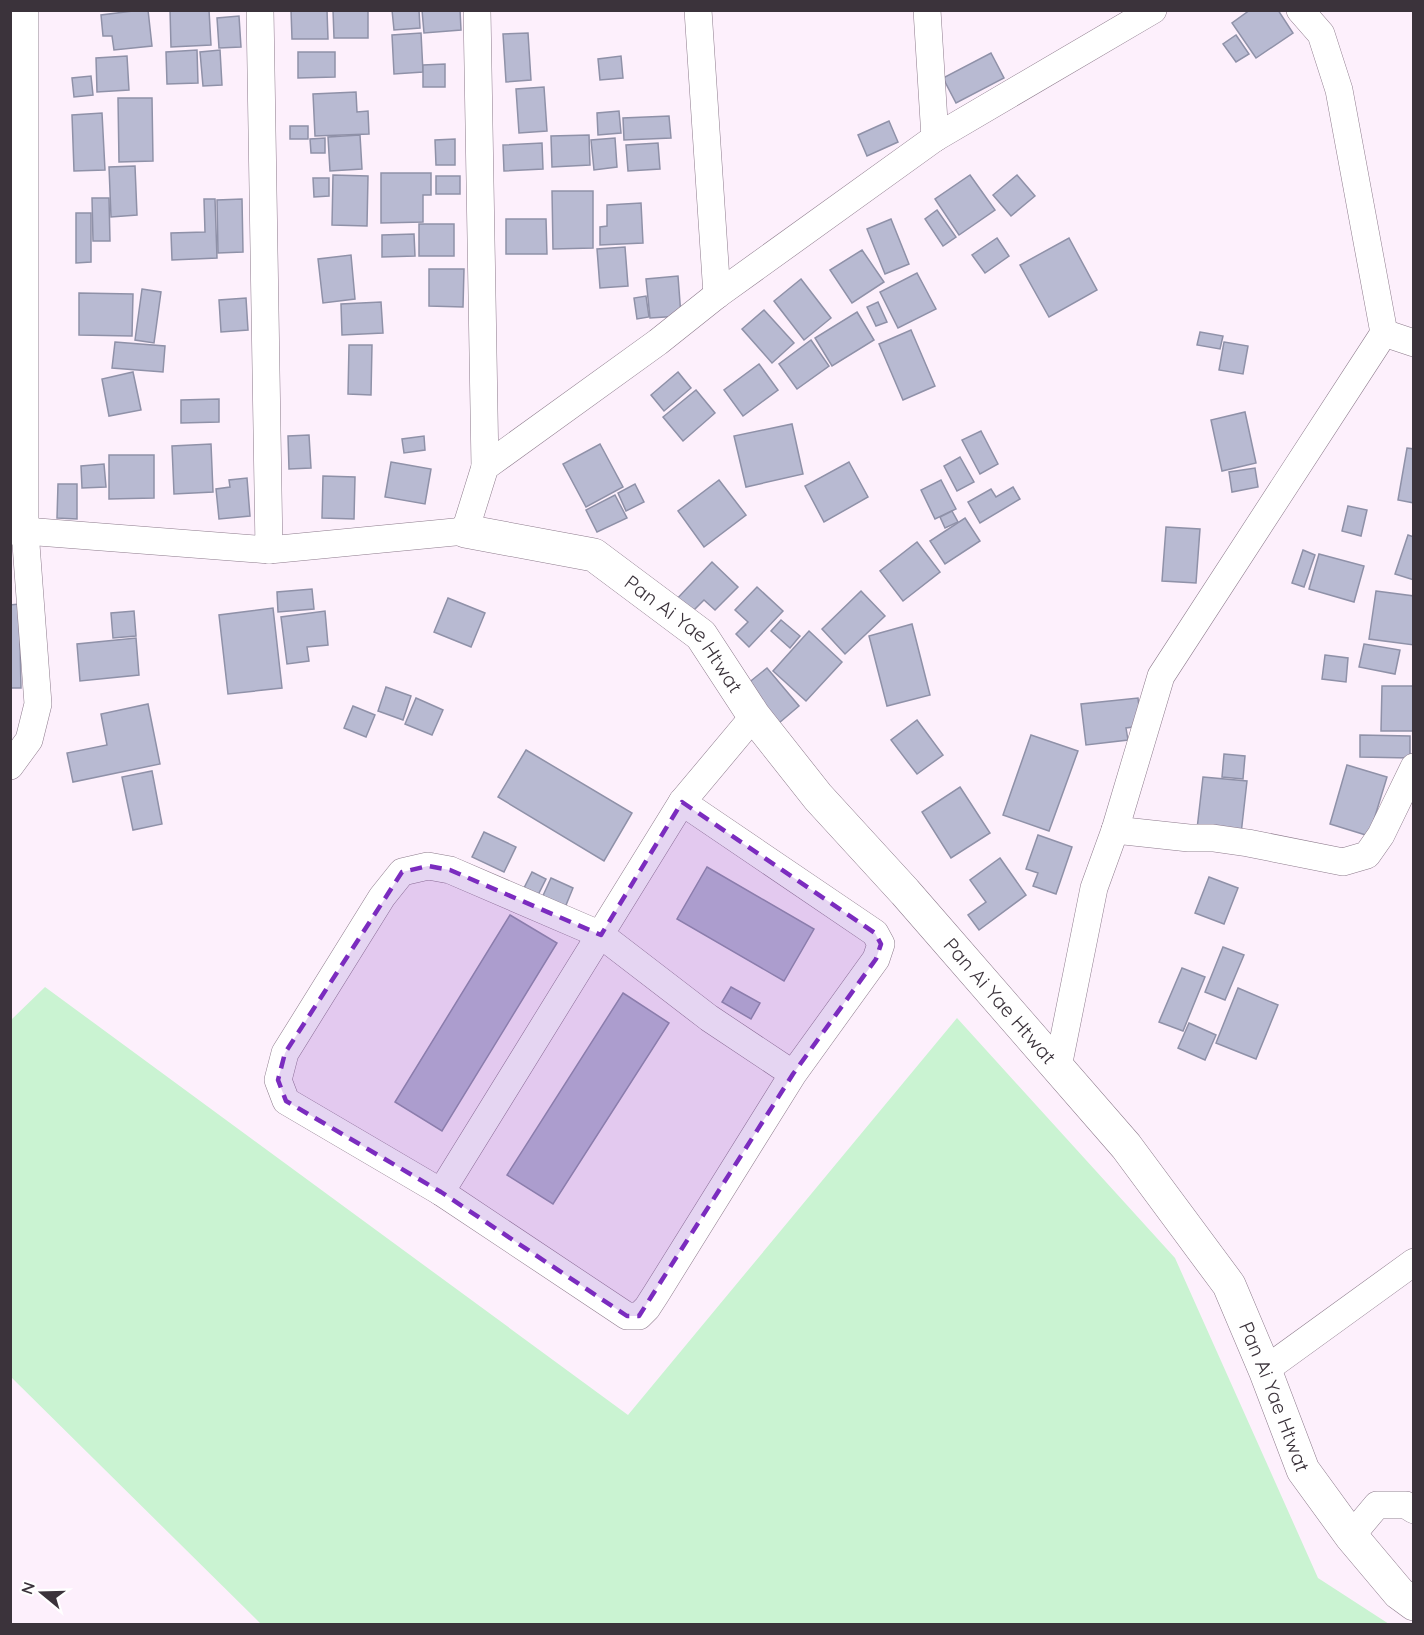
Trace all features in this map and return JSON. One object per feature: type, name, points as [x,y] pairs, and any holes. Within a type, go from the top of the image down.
[{"type":"street","points":[[10,766],[29,740],[38,704],[18,531],[25,10]]},
{"type":"street","points":[[260,10],[269,550]]},
{"type":"street","points":[[18,531],[269,550],[465,531],[485,467],[477,10]]},
{"type":"street","points":[[698,10],[717,295]]},
{"type":"street","points":[[927,10],[935,138]]},
{"type":"street","points":[[485,467],[658,342],[717,295],[935,138],[1153,10]]},
{"type":"street","points":[[1058,1067],[1094,888],[1115,830],[1161,676],[1384,333],[1339,90],[1321,34],[1300,10]]},
{"type":"street","points":[[1384,333],[1413,343]]},
{"type":"street","name":"Pan Ai Yae Htwat","points":[[465,531],[594,555],[701,635],[754,716],[818,797],[905,892],[1126,1146],[1229,1285],[1265,1370],[1303,1470],[1351,1536],[1399,1593],[1413,1604]]},
{"type":"street","points":[[441,1192],[682,801],[754,716]]},
{"type":"street","points":[[1115,830],[1189,838],[1213,838],[1343,862],[1367,855],[1381,835],[1413,767]]},
{"type":"street","points":[[682,801],[875,933],[881,944],[876,959],[793,1074],[648,1308],[639,1316],[627,1317],[441,1192],[286,1101],[278,1080],[285,1053],[382,897],[402,872],[428,866],[450,870],[601,935],[709,1018],[793,1074]]},
{"type":"street","points":[[1265,1370],[1413,1262]]},
{"type":"street","points":[[1351,1536],[1377,1504],[1406,1505],[1413,1510]]},
{"type":"highlighted area","points":[[682,802],[875,933],[881,944],[876,959],[793,1074],[639,1316],[627,1316],[441,1192],[286,1101],[278,1080],[285,1053],[402,872],[428,866],[450,870],[601,935]]},
{"type":"green space","points":[[45,987],[628,1415],[957,1018],[1175,1258],[1318,1578],[1389,1624],[261,1624],[11,1377],[11,1020]]},
{"type":"building","points":[[148,10],[152,46],[114,50],[112,36],[103,36],[101,15]]},
{"type":"building","points":[[170,10],[209,10],[211,45],[171,47]]},
{"type":"building","points":[[291,10],[327,10],[328,39],[292,39]]},
{"type":"building","points":[[333,10],[368,10],[368,38],[334,38]]},
{"type":"building","points":[[392,10],[419,10],[420,28],[394,30]]},
{"type":"building","points":[[422,10],[460,10],[461,30],[424,33]]},
{"type":"building","points":[[1250,10],[1278,10],[1293,33],[1256,58],[1232,23]]},
{"type":"building","points":[[239,16],[241,47],[219,48],[217,18]]},
{"type":"building","points":[[421,33],[423,72],[394,74],[392,35]]},
{"type":"building","points":[[528,33],[531,80],[506,82],[503,34]]},
{"type":"building","points":[[1236,35],[1249,54],[1236,62],[1223,44]]},
{"type":"building","points":[[197,50],[198,83],[167,84],[166,52]]},
{"type":"building","points":[[220,50],[222,85],[203,86],[200,52]]},
{"type":"building","points":[[298,52],[335,52],[335,77],[298,78]]},
{"type":"building","points":[[991,53],[1004,78],[956,103],[943,78]]},
{"type":"building","points":[[127,56],[129,90],[97,92],[96,58]]},
{"type":"building","points":[[621,56],[623,78],[600,80],[598,59]]},
{"type":"building","points":[[445,64],[445,87],[423,87],[423,65]]},
{"type":"building","points":[[91,76],[93,95],[74,97],[72,78]]},
{"type":"building","points":[[544,87],[547,131],[519,133],[516,89]]},
{"type":"building","points":[[356,92],[357,112],[368,111],[369,134],[315,136],[313,94]]},
{"type":"building","points":[[118,98],[152,98],[153,161],[119,162]]},
{"type":"building","points":[[619,111],[621,133],[598,135],[597,113]]},
{"type":"building","points":[[102,113],[105,170],[74,171],[72,115]]},
{"type":"building","points":[[669,116],[671,138],[624,140],[623,118]]},
{"type":"building","points":[[889,121],[898,142],[867,156],[858,135]]},
{"type":"building","points":[[290,126],[308,126],[308,139],[290,139]]},
{"type":"building","points":[[360,135],[362,169],[330,171],[328,137]]},
{"type":"building","points":[[589,135],[590,165],[552,167],[551,136]]},
{"type":"building","points":[[325,138],[325,153],[311,153],[310,139]]},
{"type":"building","points":[[615,138],[617,167],[594,170],[591,140]]},
{"type":"building","points":[[455,139],[455,165],[436,165],[435,140]]},
{"type":"building","points":[[542,143],[543,169],[504,171],[503,145]]},
{"type":"building","points":[[658,143],[660,169],[628,171],[626,145]]},
{"type":"building","points":[[135,166],[137,215],[111,217],[109,167]]},
{"type":"building","points":[[381,173],[431,173],[431,195],[423,195],[423,222],[381,223]]},
{"type":"building","points":[[333,175],[368,176],[367,226],[332,225]]},
{"type":"building","points":[[970,175],[995,210],[959,235],[935,199]]},
{"type":"building","points":[[1017,175],[1035,196],[1011,216],[993,195]]},
{"type":"building","points":[[436,176],[460,176],[460,194],[436,194]]},
{"type":"building","points":[[313,178],[329,178],[329,196],[314,197]]},
{"type":"building","points":[[552,191],[593,191],[593,248],[553,249]]},
{"type":"building","points":[[92,198],[109,198],[110,241],[93,241]]},
{"type":"building","points":[[204,199],[215,199],[217,258],[172,260],[171,233],[205,232]]},
{"type":"building","points":[[242,199],[243,252],[218,253],[217,200]]},
{"type":"building","points":[[641,203],[643,243],[600,245],[600,227],[607,226],[607,205]]},
{"type":"building","points":[[937,210],[956,237],[943,246],[925,219]]},
{"type":"building","points":[[76,213],[91,213],[91,262],[76,263]]},
{"type":"building","points":[[506,219],[546,219],[547,254],[506,254]]},
{"type":"building","points":[[891,219],[909,264],[885,274],[867,229]]},
{"type":"building","points":[[419,224],[454,224],[454,256],[419,256]]},
{"type":"building","points":[[414,234],[415,256],[382,257],[382,235]]},
{"type":"building","points":[[997,238],[1009,256],[985,273],[972,255]]},
{"type":"building","points":[[1069,238],[1097,290],[1049,317],[1020,265]]},
{"type":"building","points":[[625,247],[628,286],[600,288],[597,249]]},
{"type":"building","points":[[862,250],[884,282],[852,303],[830,270]]},
{"type":"building","points":[[351,255],[355,299],[323,303],[318,259]]},
{"type":"building","points":[[429,269],[464,269],[463,307],[429,306]]},
{"type":"building","points":[[917,273],[936,309],[898,328],[880,292]]},
{"type":"building","points":[[678,276],[681,316],[650,318],[646,279]]},
{"type":"building","points":[[801,279],[831,318],[804,340],[774,301]]},
{"type":"building","points":[[142,289],[161,292],[154,343],[135,340]]},
{"type":"building","points":[[79,293],[133,294],[132,336],[79,335]]},
{"type":"building","points":[[646,296],[649,317],[637,319],[634,298]]},
{"type":"building","points":[[246,298],[248,330],[221,332],[219,300]]},
{"type":"building","points":[[381,302],[383,333],[342,335],[341,304]]},
{"type":"building","points":[[878,302],[887,322],[876,326],[867,307]]},
{"type":"building","points":[[764,310],[794,343],[772,363],[742,329]]},
{"type":"building","points":[[857,312],[874,340],[832,366],[815,338]]},
{"type":"building","points":[[911,330],[935,386],[903,400],[879,344]]},
{"type":"building","points":[[1200,332],[1223,336],[1220,349],[1197,345]]},
{"type":"building","points":[[811,340],[829,366],[797,389],[779,364]]},
{"type":"building","points":[[115,342],[165,346],[163,372],[112,368]]},
{"type":"building","points":[[1224,342],[1248,346],[1243,374],[1219,370]]},
{"type":"building","points":[[349,345],[372,345],[371,395],[348,394]]},
{"type":"building","points":[[759,364],[778,390],[743,416],[724,390]]},
{"type":"building","points":[[133,372],[141,410],[109,416],[102,379]]},
{"type":"building","points":[[678,372],[691,388],[664,411],[651,395]]},
{"type":"building","points":[[696,390],[715,413],[683,441],[663,417]]},
{"type":"building","points":[[219,399],[219,422],[181,423],[181,400]]},
{"type":"building","points":[[1245,412],[1256,463],[1222,471],[1211,420]]},
{"type":"building","points":[[792,424],[803,474],[746,487],[734,436]]},
{"type":"building","points":[[981,431],[998,464],[980,474],[962,440]]},
{"type":"building","points":[[309,435],[311,468],[289,469],[288,436]]},
{"type":"building","points":[[424,436],[425,450],[404,453],[402,439]]},
{"type":"building","points":[[211,444],[213,492],[174,494],[172,446]]},
{"type":"building","points":[[600,444],[623,487],[586,507],[563,464]]},
{"type":"building","points":[[1407,448],[1414,449],[1414,503],[1398,500]]},
{"type":"building","points":[[109,455],[154,455],[154,498],[109,499]]},
{"type":"building","points":[[960,457],[974,482],[957,491],[944,466]]},
{"type":"building","points":[[391,462],[431,469],[425,504],[385,497]]},
{"type":"building","points":[[849,462],[868,497],[824,522],[805,486]]},
{"type":"building","points":[[104,464],[106,487],[82,488],[81,466]]},
{"type":"building","points":[[1255,468],[1258,487],[1232,492],[1229,472]]},
{"type":"building","points":[[323,476],[355,477],[354,519],[322,518]]},
{"type":"building","points":[[247,478],[250,516],[219,519],[216,489],[230,487],[229,480]]},
{"type":"building","points":[[719,480],[746,515],[704,547],[678,511]]},
{"type":"building","points":[[941,480],[956,509],[935,519],[921,490]]},
{"type":"building","points":[[58,484],[77,484],[77,519],[57,518]]},
{"type":"building","points":[[635,484],[644,502],[626,511],[618,493]]},
{"type":"building","points":[[1013,487],[1020,499],[980,523],[968,502],[991,489],[996,497]]},
{"type":"building","points":[[615,495],[627,518],[597,532],[586,510]]},
{"type":"building","points":[[1348,506],[1367,510],[1361,536],[1342,531]]},
{"type":"building","points":[[952,511],[958,522],[945,528],[940,517]]},
{"type":"building","points":[[965,518],[980,541],[945,564],[930,541]]},
{"type":"building","points":[[1166,527],[1200,529],[1196,583],[1162,581]]},
{"type":"building","points":[[1408,535],[1414,537],[1414,580],[1395,574]]},
{"type":"building","points":[[917,542],[940,572],[903,601],[880,571]]},
{"type":"building","points":[[1303,550],[1315,555],[1304,587],[1292,583]]},
{"type":"building","points":[[1319,554],[1364,566],[1354,602],[1309,589]]},
{"type":"building","points":[[712,562],[738,587],[715,610],[704,600],[687,617],[673,603]]},
{"type":"building","points":[[757,587],[783,611],[749,647],[736,634],[748,622],[735,610]]},
{"type":"building","points":[[312,589],[314,609],[278,612],[277,592]]},
{"type":"building","points":[[861,591],[885,616],[845,654],[822,629]]},
{"type":"building","points":[[1376,591],[1414,596],[1414,645],[1369,639]]},
{"type":"building","points":[[448,598],[485,613],[471,647],[434,632]]},
{"type":"building","points":[[19,604],[21,688],[10,688],[10,605]]},
{"type":"building","points":[[273,608],[282,688],[228,694],[219,615]]},
{"type":"building","points":[[134,611],[136,636],[113,638],[111,613]]},
{"type":"building","points":[[325,611],[328,645],[307,647],[309,661],[287,664],[281,617]]},
{"type":"building","points":[[781,620],[800,636],[790,648],[771,631]]},
{"type":"building","points":[[912,624],[930,695],[887,706],[869,636]]},
{"type":"building","points":[[809,631],[842,662],[806,701],[773,671]]},
{"type":"building","points":[[136,638],[139,675],[80,681],[77,644]]},
{"type":"building","points":[[1364,644],[1400,650],[1395,674],[1359,667]]},
{"type":"building","points":[[1325,655],[1348,658],[1346,682],[1322,679]]},
{"type":"building","points":[[767,668],[799,706],[779,723],[747,684]]},
{"type":"building","points":[[1382,686],[1414,686],[1414,731],[1381,731]]},
{"type":"building","points":[[386,687],[411,696],[403,720],[378,711]]},
{"type":"building","points":[[416,698],[443,710],[432,735],[405,724]]},
{"type":"building","points":[[1138,698],[1141,726],[1126,728],[1128,740],[1086,745],[1081,704]]},
{"type":"building","points":[[148,704],[160,764],[73,782],[67,753],[107,745],[101,714]]},
{"type":"building","points":[[353,706],[375,715],[366,737],[344,728]]},
{"type":"building","points":[[917,720],[943,755],[917,774],[891,740]]},
{"type":"building","points":[[1031,735],[1078,751],[1049,831],[1003,815]]},
{"type":"building","points":[[1360,735],[1410,736],[1410,758],[1360,757]]},
{"type":"building","points":[[526,750],[632,813],[604,861],[498,797]]},
{"type":"building","points":[[1224,754],[1245,756],[1243,779],[1222,777]]},
{"type":"building","points":[[1347,765],[1387,777],[1369,836],[1330,824]]},
{"type":"building","points":[[152,771],[162,824],[133,830],[122,777]]},
{"type":"building","points":[[1203,777],[1247,781],[1241,834],[1197,829]]},
{"type":"building","points":[[960,787],[990,833],[951,858],[922,812]]},
{"type":"building","points":[[484,832],[516,847],[504,872],[472,857]]},
{"type":"building","points":[[1038,835],[1072,847],[1056,894],[1033,886],[1038,873],[1026,869]]},
{"type":"building","points":[[1000,858],[1026,895],[979,930],[968,915],[986,902],[970,880]]},
{"type":"building","points":[[707,867],[814,929],[784,981],[677,919]]},
{"type":"building","points":[[532,872],[546,879],[538,895],[524,888]]},
{"type":"building","points":[[1209,877],[1238,888],[1224,924],[1195,913]]},
{"type":"building","points":[[551,878],[573,888],[564,910],[541,900]]},
{"type":"building","points":[[510,915],[557,943],[442,1131],[395,1102]]},
{"type":"building","points":[[1223,947],[1244,955],[1225,1000],[1205,992]]},
{"type":"building","points":[[1182,968],[1205,977],[1183,1031],[1159,1022]]},
{"type":"building","points":[[731,987],[760,1003],[751,1019],[722,1002]]},
{"type":"building","points":[[1238,988],[1278,1005],[1256,1059],[1216,1043]]},
{"type":"building","points":[[623,993],[669,1023],[553,1204],[507,1175]]},
{"type":"building","points":[[1189,1023],[1216,1035],[1205,1060],[1178,1048]]}]
